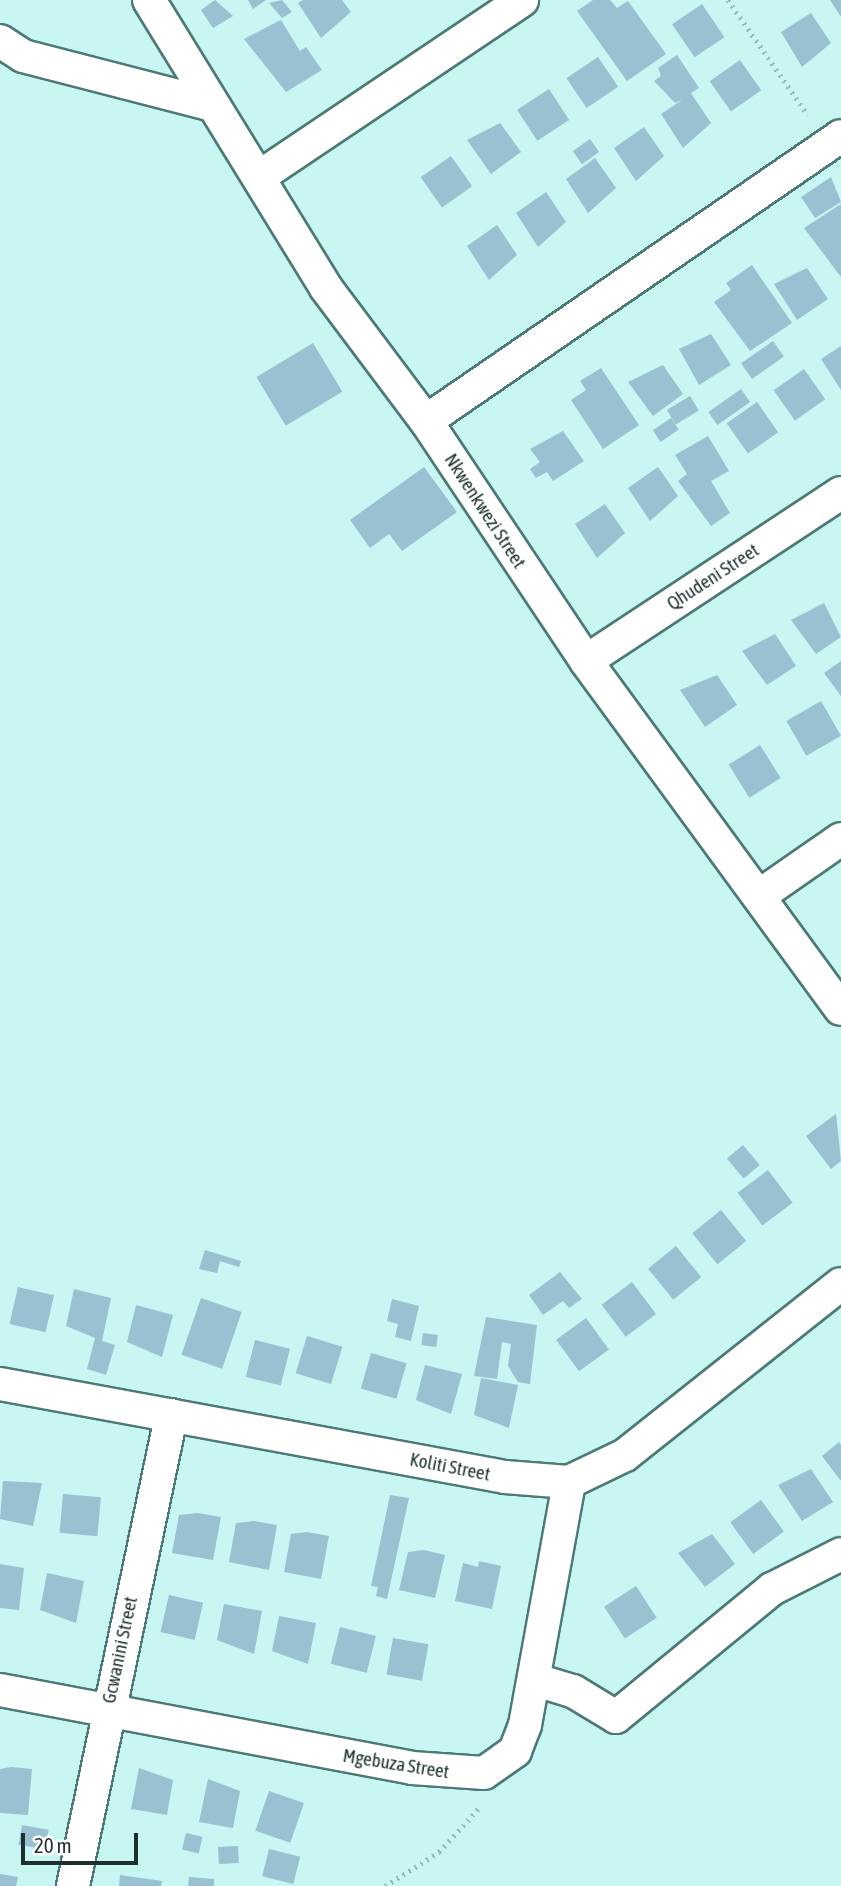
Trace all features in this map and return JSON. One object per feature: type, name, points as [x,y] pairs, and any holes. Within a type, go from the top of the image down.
[{"type":"street","name":"Nkwenkwezi Street","points":[[149,0],[326,288],[426,421],[586,661],[841,1009]]},
{"type":"street","points":[[258,177],[522,0]]},
{"type":"street","points":[[0,41],[23,56],[213,105]]},
{"type":"street","points":[[426,421],[834,140]]},
{"type":"street","name":"Qhudeni Street","points":[[586,661],[841,493]]},
{"type":"street","points":[[759,896],[841,839]]},
{"type":"street","name":"Koliti Street","points":[[0,1384],[505,1478],[569,1482],[625,1455],[841,1284]]},
{"type":"street","name":"Gcwanini Street","points":[[73,1886],[107,1711],[171,1415]]},
{"type":"street","points":[[484,1773],[515,1751],[536,1680],[569,1482]]},
{"type":"street","points":[[536,1680],[573,1691],[616,1717],[772,1589],[841,1553]]},
{"type":"street","name":"Mgebuza Street","points":[[0,1690],[412,1768],[484,1773]]},
{"type":"path","points":[[728,0],[834,140]]},
{"type":"path","points":[[385,1886],[461,1833],[479,1809],[484,1773]]},
{"type":"building","points":[[215,0],[233,16],[213,28],[201,10]]},
{"type":"building","points":[[248,0],[266,0],[253,9]]},
{"type":"building","points":[[282,0],[292,12],[282,18],[269,3]]},
{"type":"building","points":[[303,0],[342,0],[351,12],[321,38],[298,3]]},
{"type":"building","points":[[593,0],[610,0],[617,8],[628,1],[666,54],[627,81],[577,11]]},
{"type":"building","points":[[830,0],[841,0],[841,17]]},
{"type":"building","points":[[702,4],[724,37],[695,57],[672,24]]},
{"type":"building","points":[[811,13],[831,43],[802,67],[781,32]]},
{"type":"building","points":[[281,20],[300,51],[306,47],[322,70],[286,92],[244,39]]},
{"type":"building","points":[[677,55],[699,88],[691,93],[711,123],[683,148],[661,114],[682,100],[675,103],[654,81],[661,76],[658,68]]},
{"type":"building","points":[[598,57],[618,87],[587,108],[566,78]]},
{"type":"building","points":[[740,60],[761,90],[731,112],[710,81]]},
{"type":"building","points":[[549,89],[569,120],[537,141],[517,110]]},
{"type":"building","points":[[500,123],[521,152],[491,174],[467,140]]},
{"type":"building","points":[[644,127],[664,156],[636,181],[614,148]]},
{"type":"building","points":[[590,139],[599,152],[582,164],[573,151]]},
{"type":"building","points":[[451,156],[472,186],[442,208],[421,177]]},
{"type":"building","points":[[595,158],[616,188],[588,213],[566,179]]},
{"type":"building","points":[[831,177],[841,202],[815,218],[801,197]]},
{"type":"building","points":[[546,192],[566,222],[538,247],[516,213]]},
{"type":"building","points":[[841,204],[841,277],[804,228]]},
{"type":"building","points":[[497,225],[517,255],[489,280],[467,246]]},
{"type":"building","points":[[752,265],[792,323],[750,351],[714,302],[731,290],[726,283]]},
{"type":"building","points":[[807,268],[828,299],[797,320],[774,284]]},
{"type":"building","points":[[711,334],[731,365],[699,385],[679,349]]},
{"type":"building","points":[[773,341],[784,357],[752,379],[741,363]]},
{"type":"building","points":[[313,343],[342,392],[286,426],[256,377]]},
{"type":"building","points":[[841,346],[841,390],[821,359]]},
{"type":"building","points":[[663,365],[683,394],[653,416],[628,382]]},
{"type":"building","points":[[601,368],[639,425],[603,449],[571,400],[586,390],[580,381]]},
{"type":"building","points":[[804,369],[825,399],[795,421],[774,390]]},
{"type":"building","points":[[741,389],[750,402],[717,425],[708,412]]},
{"type":"building","points":[[690,396],[699,411],[676,424],[667,410]]},
{"type":"building","points":[[757,402],[778,432],[748,454],[727,423]]},
{"type":"building","points":[[671,418],[679,430],[661,442],[653,430]]},
{"type":"building","points":[[563,431],[584,461],[553,481],[547,472],[536,478],[530,469],[540,462],[530,449]]},
{"type":"building","points":[[708,436],[729,471],[711,481],[730,513],[711,526],[678,481],[687,474],[675,455]]},
{"type":"building","points":[[424,467],[457,512],[402,551],[389,534],[370,548],[350,520]]},
{"type":"building","points":[[658,467],[678,496],[650,521],[628,488]]},
{"type":"building","points":[[605,504],[625,533],[597,558],[575,524]]},
{"type":"building","points":[[824,603],[841,637],[816,654],[791,620]]},
{"type":"building","points":[[775,634],[796,666],[767,685],[742,651]]},
{"type":"building","points":[[841,661],[841,696],[824,673]]},
{"type":"building","points":[[717,675],[737,705],[705,727],[680,690]]},
{"type":"building","points":[[821,701],[841,736],[806,756],[786,721]]},
{"type":"building","points":[[760,745],[781,778],[749,798],[729,765]]},
{"type":"building","points":[[836,1114],[841,1161],[831,1169],[806,1136]]},
{"type":"building","points":[[743,1145],[760,1165],[744,1178],[727,1158]]},
{"type":"building","points":[[768,1170],[793,1203],[762,1226],[738,1193]]},
{"type":"building","points":[[721,1210],[746,1241],[717,1264],[692,1233]]},
{"type":"building","points":[[676,1246],[701,1277],[673,1300],[648,1269]]},
{"type":"building","points":[[205,1250],[241,1261],[239,1267],[220,1261],[217,1273],[199,1269]]},
{"type":"building","points":[[560,1272],[582,1299],[569,1308],[563,1301],[543,1315],[529,1295]]},
{"type":"building","points":[[632,1282],[656,1314],[626,1337],[602,1305]]},
{"type":"building","points":[[18,1287],[54,1295],[46,1332],[9,1324]]},
{"type":"building","points":[[74,1289],[111,1298],[102,1341],[115,1345],[106,1375],[87,1369],[95,1338],[66,1326]]},
{"type":"building","points":[[201,1298],[242,1312],[222,1369],[181,1355]]},
{"type":"building","points":[[392,1299],[419,1306],[411,1341],[395,1337],[398,1324],[387,1321]]},
{"type":"building","points":[[136,1305],[173,1315],[162,1357],[127,1342]]},
{"type":"building","points":[[486,1317],[537,1325],[530,1384],[518,1382],[508,1366],[511,1344],[502,1342],[497,1379],[474,1376]]},
{"type":"building","points":[[586,1318],[609,1350],[579,1371],[556,1340]]},
{"type":"building","points":[[423,1333],[438,1335],[436,1347],[421,1345]]},
{"type":"building","points":[[307,1336],[342,1347],[331,1384],[296,1373]]},
{"type":"building","points":[[255,1340],[290,1349],[281,1386],[246,1377]]},
{"type":"building","points":[[371,1353],[407,1363],[396,1399],[361,1389]]},
{"type":"building","points":[[425,1365],[462,1374],[451,1414],[416,1400]]},
{"type":"building","points":[[481,1378],[518,1385],[509,1428],[474,1415]]},
{"type":"building","points":[[839,1442],[841,1445],[841,1481],[822,1456]]},
{"type":"building","points":[[811,1469],[833,1502],[802,1521],[778,1485]]},
{"type":"building","points":[[3,1481],[42,1483],[33,1526],[0,1519]]},
{"type":"building","points":[[63,1494],[101,1497],[97,1536],[60,1533]]},
{"type":"building","points":[[390,1495],[409,1498],[387,1599],[376,1596],[378,1587],[371,1586]]},
{"type":"building","points":[[761,1500],[784,1532],[753,1554],[730,1522]]},
{"type":"building","points":[[198,1513],[221,1517],[213,1560],[172,1553],[179,1515]]},
{"type":"building","points":[[254,1521],[277,1525],[269,1570],[229,1562],[236,1523]]},
{"type":"building","points":[[307,1532],[329,1536],[321,1579],[284,1572],[291,1534]]},
{"type":"building","points":[[712,1534],[735,1564],[705,1587],[678,1553]]},
{"type":"building","points":[[424,1550],[445,1555],[435,1598],[399,1590],[408,1552]]},
{"type":"building","points":[[479,1561],[501,1566],[492,1609],[455,1601],[463,1563],[478,1567]]},
{"type":"building","points":[[0,1564],[24,1568],[19,1610],[0,1608]]},
{"type":"building","points":[[47,1573],[84,1581],[76,1623],[40,1610]]},
{"type":"building","points":[[636,1586],[657,1618],[625,1639],[604,1607]]},
{"type":"building","points":[[169,1595],[203,1603],[195,1640],[160,1632]]},
{"type":"building","points":[[224,1604],[262,1611],[254,1654],[217,1640]]},
{"type":"building","points":[[279,1616],[316,1623],[308,1664],[272,1651]]},
{"type":"building","points":[[340,1627],[376,1636],[367,1673],[331,1664]]},
{"type":"building","points":[[393,1638],[428,1644],[422,1681],[387,1674]]},
{"type":"building","points":[[139,1768],[173,1780],[167,1815],[131,1809]]},
{"type":"building","points":[[0,1769],[32,1769],[28,1815],[0,1813]]},
{"type":"building","points":[[208,1779],[240,1791],[233,1828],[199,1822]]},
{"type":"building","points":[[269,1791],[304,1803],[290,1843],[255,1831]]},
{"type":"building","points":[[22,1825],[49,1830],[45,1849],[19,1845]]},
{"type":"building","points":[[186,1833],[203,1837],[199,1853],[182,1850]]},
{"type":"building","points":[[238,1846],[239,1863],[219,1864],[218,1847]]},
{"type":"building","points":[[269,1849],[300,1857],[293,1884],[262,1876]]},
{"type":"building","points":[[0,1874],[18,1877],[16,1886],[0,1886]]},
{"type":"building","points":[[120,1875],[162,1881],[161,1886],[119,1886]]},
{"type":"building","points":[[189,1877],[214,1879],[214,1886],[188,1886]]}]
